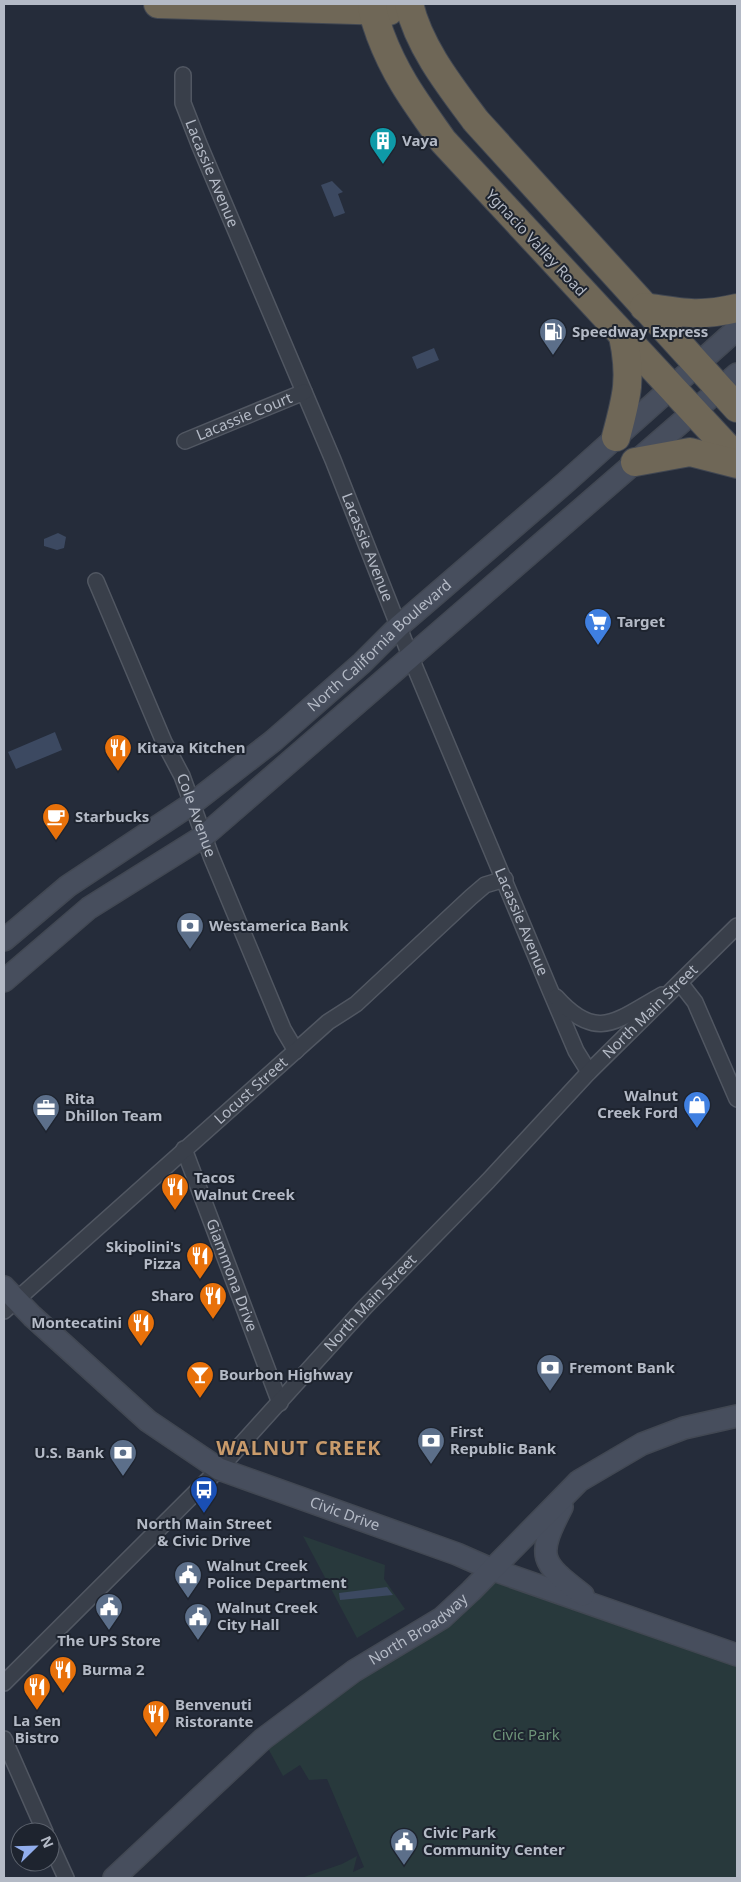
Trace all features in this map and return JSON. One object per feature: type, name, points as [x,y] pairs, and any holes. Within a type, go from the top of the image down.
[{"type":"highway","points":[[158,4],[410,8],[441,73],[476,121],[698,364],[732,390]]},
{"type":"highway","name":"Ygnacio Valley Road","points":[[372,7],[402,83],[443,141],[737,458]]},
{"type":"highway","points":[[644,307],[678,314],[698,314],[737,308]]},
{"type":"highway","points":[[616,437],[629,386],[628,361],[623,336]]},
{"type":"highway","points":[[635,462],[690,452],[737,464]]},
{"type":"main road","name":"North California Boulevard","points":[[4,940],[68,886],[193,803],[273,741],[362,663],[399,626],[737,329]]},
{"type":"main road","name":"North California Boulevard","points":[[4,981],[90,908],[204,836],[694,411],[732,390]]},
{"type":"main road","name":"Civic Drive","points":[[8,1300],[148,1421],[218,1469],[457,1554],[491,1569],[737,1655]]},
{"type":"main road","name":"North Broadway","points":[[114,1878],[263,1739],[354,1671],[442,1618],[471,1591],[572,1486],[600,1467],[642,1444],[684,1428],[737,1416]]},
{"type":"main road","points":[[572,1486],[548,1534],[545,1553],[555,1573],[599,1607]]},
{"type":"street","name":"Lacassie Avenue","points":[[183,75],[183,104],[304,392],[411,658],[550,990],[576,1051],[589,1072]]},
{"type":"street","name":"Lacassie Court","points":[[185,441],[304,392]]},
{"type":"street","name":"Cole Avenue","points":[[96,581],[164,742],[193,803],[204,836],[283,1029],[296,1050]]},
{"type":"street","name":"Locust Street","points":[[8,1300],[328,1022],[356,1004],[476,892],[485,885],[505,880]]},
{"type":"street","name":"North Main Street","points":[[4,1683],[218,1469],[280,1403],[364,1307],[488,1181],[589,1072],[681,984],[737,926]]},
{"type":"street","points":[[550,990],[578,1018],[597,1024],[622,1017],[681,984],[695,1002],[737,1099]]},
{"type":"street","name":"Giammona Drive","points":[[184,1149],[280,1403]]},
{"type":"street","points":[[4,1739],[41,1822]]},
{"type":"street","points":[[60,1865],[66,1878]]},
{"type":"green space","points":[[303,1536],[385,1565],[384,1579],[405,1609],[357,1638]]},
{"type":"green space","name":"Civic Park","points":[[491,1569],[737,1655],[737,1878],[301,1878],[342,1864],[357,1856],[353,1872],[364,1867],[327,1779],[309,1780],[300,1765],[283,1776],[263,1739]]},
{"type":"water","points":[[332,181],[343,192],[338,194],[345,213],[334,217],[321,185]]},
{"type":"water","points":[[434,348],[439,360],[417,369],[412,357]]},
{"type":"water","points":[[58,533],[66,537],[64,548],[57,550],[44,546],[44,539]]},
{"type":"water","points":[[55,732],[62,750],[16,769],[8,752]]},
{"type":"water","points":[[387,1587],[393,1595],[340,1600],[339,1593]]},
{"type":"place","name":"Vaya","points":[[383,165]]},
{"type":"place","name":"Speedway Express","points":[[553,356]]},
{"type":"place","name":"Target","points":[[598,646]]},
{"type":"place","name":"Kitava Kitchen","points":[[118,772]]},
{"type":"place","name":"Starbucks","points":[[56,841]]},
{"type":"place","name":"Westamerica Bank","points":[[190,950]]},
{"type":"place","name":"Walnut Creek Ford","points":[[697,1129]]},
{"type":"place","name":"Rita Dhillon Team","points":[[46,1132]]},
{"type":"place","name":"Tacos Walnut Creek","points":[[175,1211]]},
{"type":"place","name":"Skipolini's Pizza","points":[[200,1280]]},
{"type":"place","name":"Sharo","points":[[213,1320]]},
{"type":"place","name":"Montecatini","points":[[141,1347]]},
{"type":"place","name":"Fremont Bank","points":[[550,1392]]},
{"type":"place","name":"Bourbon Highway","points":[[200,1399]]},
{"type":"place","name":"First Republic Bank","points":[[431,1465]]},
{"type":"place","name":"U.S. Bank","points":[[123,1477]]},
{"type":"place","name":"North Main Street & Civic Drive","points":[[204,1514]]},
{"type":"place","name":"Walnut Creek Police Department","points":[[188,1599]]},
{"type":"place","name":"The UPS Store","points":[[109,1631]]},
{"type":"place","name":"Walnut Creek City Hall","points":[[198,1641]]},
{"type":"place","name":"Burma 2","points":[[63,1694]]},
{"type":"place","name":"La Sen Bistro","points":[[37,1711]]},
{"type":"place","name":"Benvenuti Ristorante","points":[[156,1738]]},
{"type":"place","name":"Civic Park Community Center","points":[[404,1866]]},
{"type":"district","name":"WALNUT CREEK","points":[[299,1448]]}]
